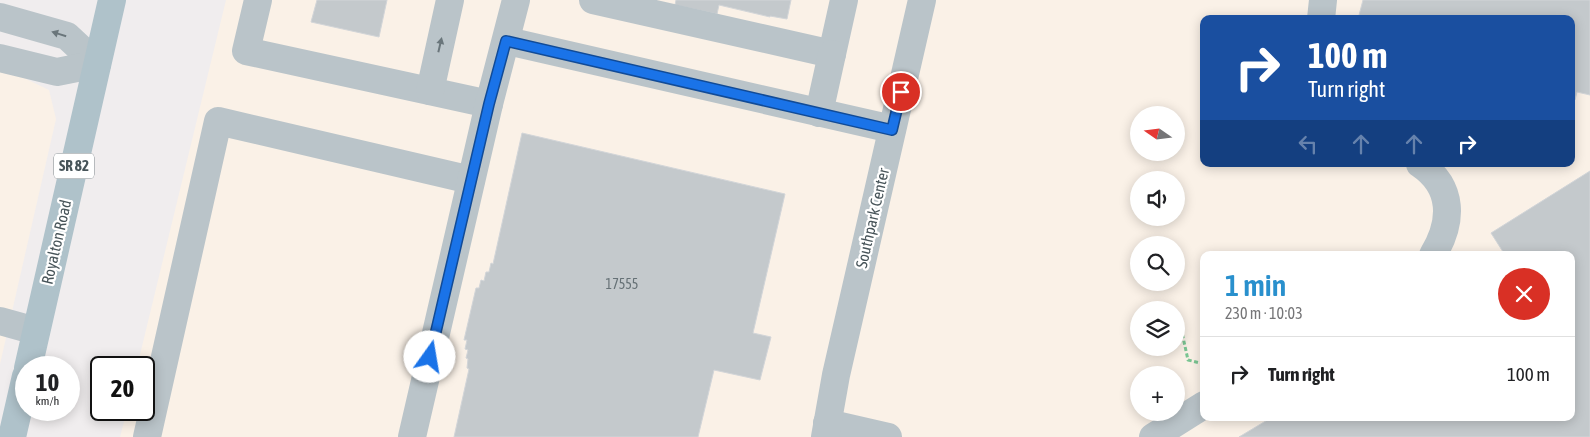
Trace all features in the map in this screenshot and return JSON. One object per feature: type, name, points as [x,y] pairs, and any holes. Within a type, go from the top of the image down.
[{"type":"main road","name":"Royalton Road","points":[[31,356],[112,0]]},
{"type":"main road","points":[[12,437],[16,421]]},
{"type":"street","points":[[258,0],[246,51],[489,104]]},
{"type":"street","points":[[430,91],[450,0]]},
{"type":"street","points":[[412,437],[489,104],[516,0]]},
{"type":"street","points":[[592,0],[832,54]]},
{"type":"street","points":[[819,113],[844,0]]},
{"type":"street","name":"Southpark Center","points":[[826,430],[834,381],[922,0]]},
{"type":"street","points":[[1321,15],[1323,0]]},
{"type":"street","points":[[0,18],[67,36],[97,64]]},
{"type":"street","points":[[506,41],[892,130]]},
{"type":"street","points":[[0,58],[57,72],[97,64]]},
{"type":"street","points":[[147,437],[218,121],[471,180]]},
{"type":"street","points":[[1424,167],[1432,173],[1440,185],[1448,206],[1440,240],[1435,251]]},
{"type":"street","points":[[0,322],[36,331]]},
{"type":"street","points":[[1153,437],[1200,408]]},
{"type":"street","points":[[826,430],[888,437]]},
{"type":"path","points":[[1185,346],[1188,360],[1200,363]]},
{"type":"shaded area","points":[[226,0],[1590,0],[1590,437],[120,437],[124,421],[155,421],[155,356],[140,356]]},
{"type":"shaded area","points":[[0,71],[24,78],[49,90],[56,119],[0,364]]},
{"type":"building","points":[[317,0],[387,0],[379,37],[311,22]]},
{"type":"building","points":[[676,0],[791,0],[787,19],[719,5],[717,14],[675,5]]},
{"type":"building","points":[[1363,0],[1590,0],[1590,95],[1577,92],[1575,100],[1575,15],[1359,15]]},
{"type":"building","points":[[522,133],[785,194],[753,333],[771,337],[760,380],[714,370],[698,437],[454,437],[469,369],[467,368],[468,359],[466,358],[468,350],[465,349],[467,340],[464,340],[476,288],[479,288],[481,280],[484,281],[486,272],[489,272],[491,263],[493,264]]},
{"type":"building","points":[[1590,171],[1590,437],[1239,437],[1266,421],[1575,421],[1575,251],[1502,251],[1491,233]]},
{"type":"route","points":[[430,357],[489,104],[506,41],[892,130],[901,92]]}]
